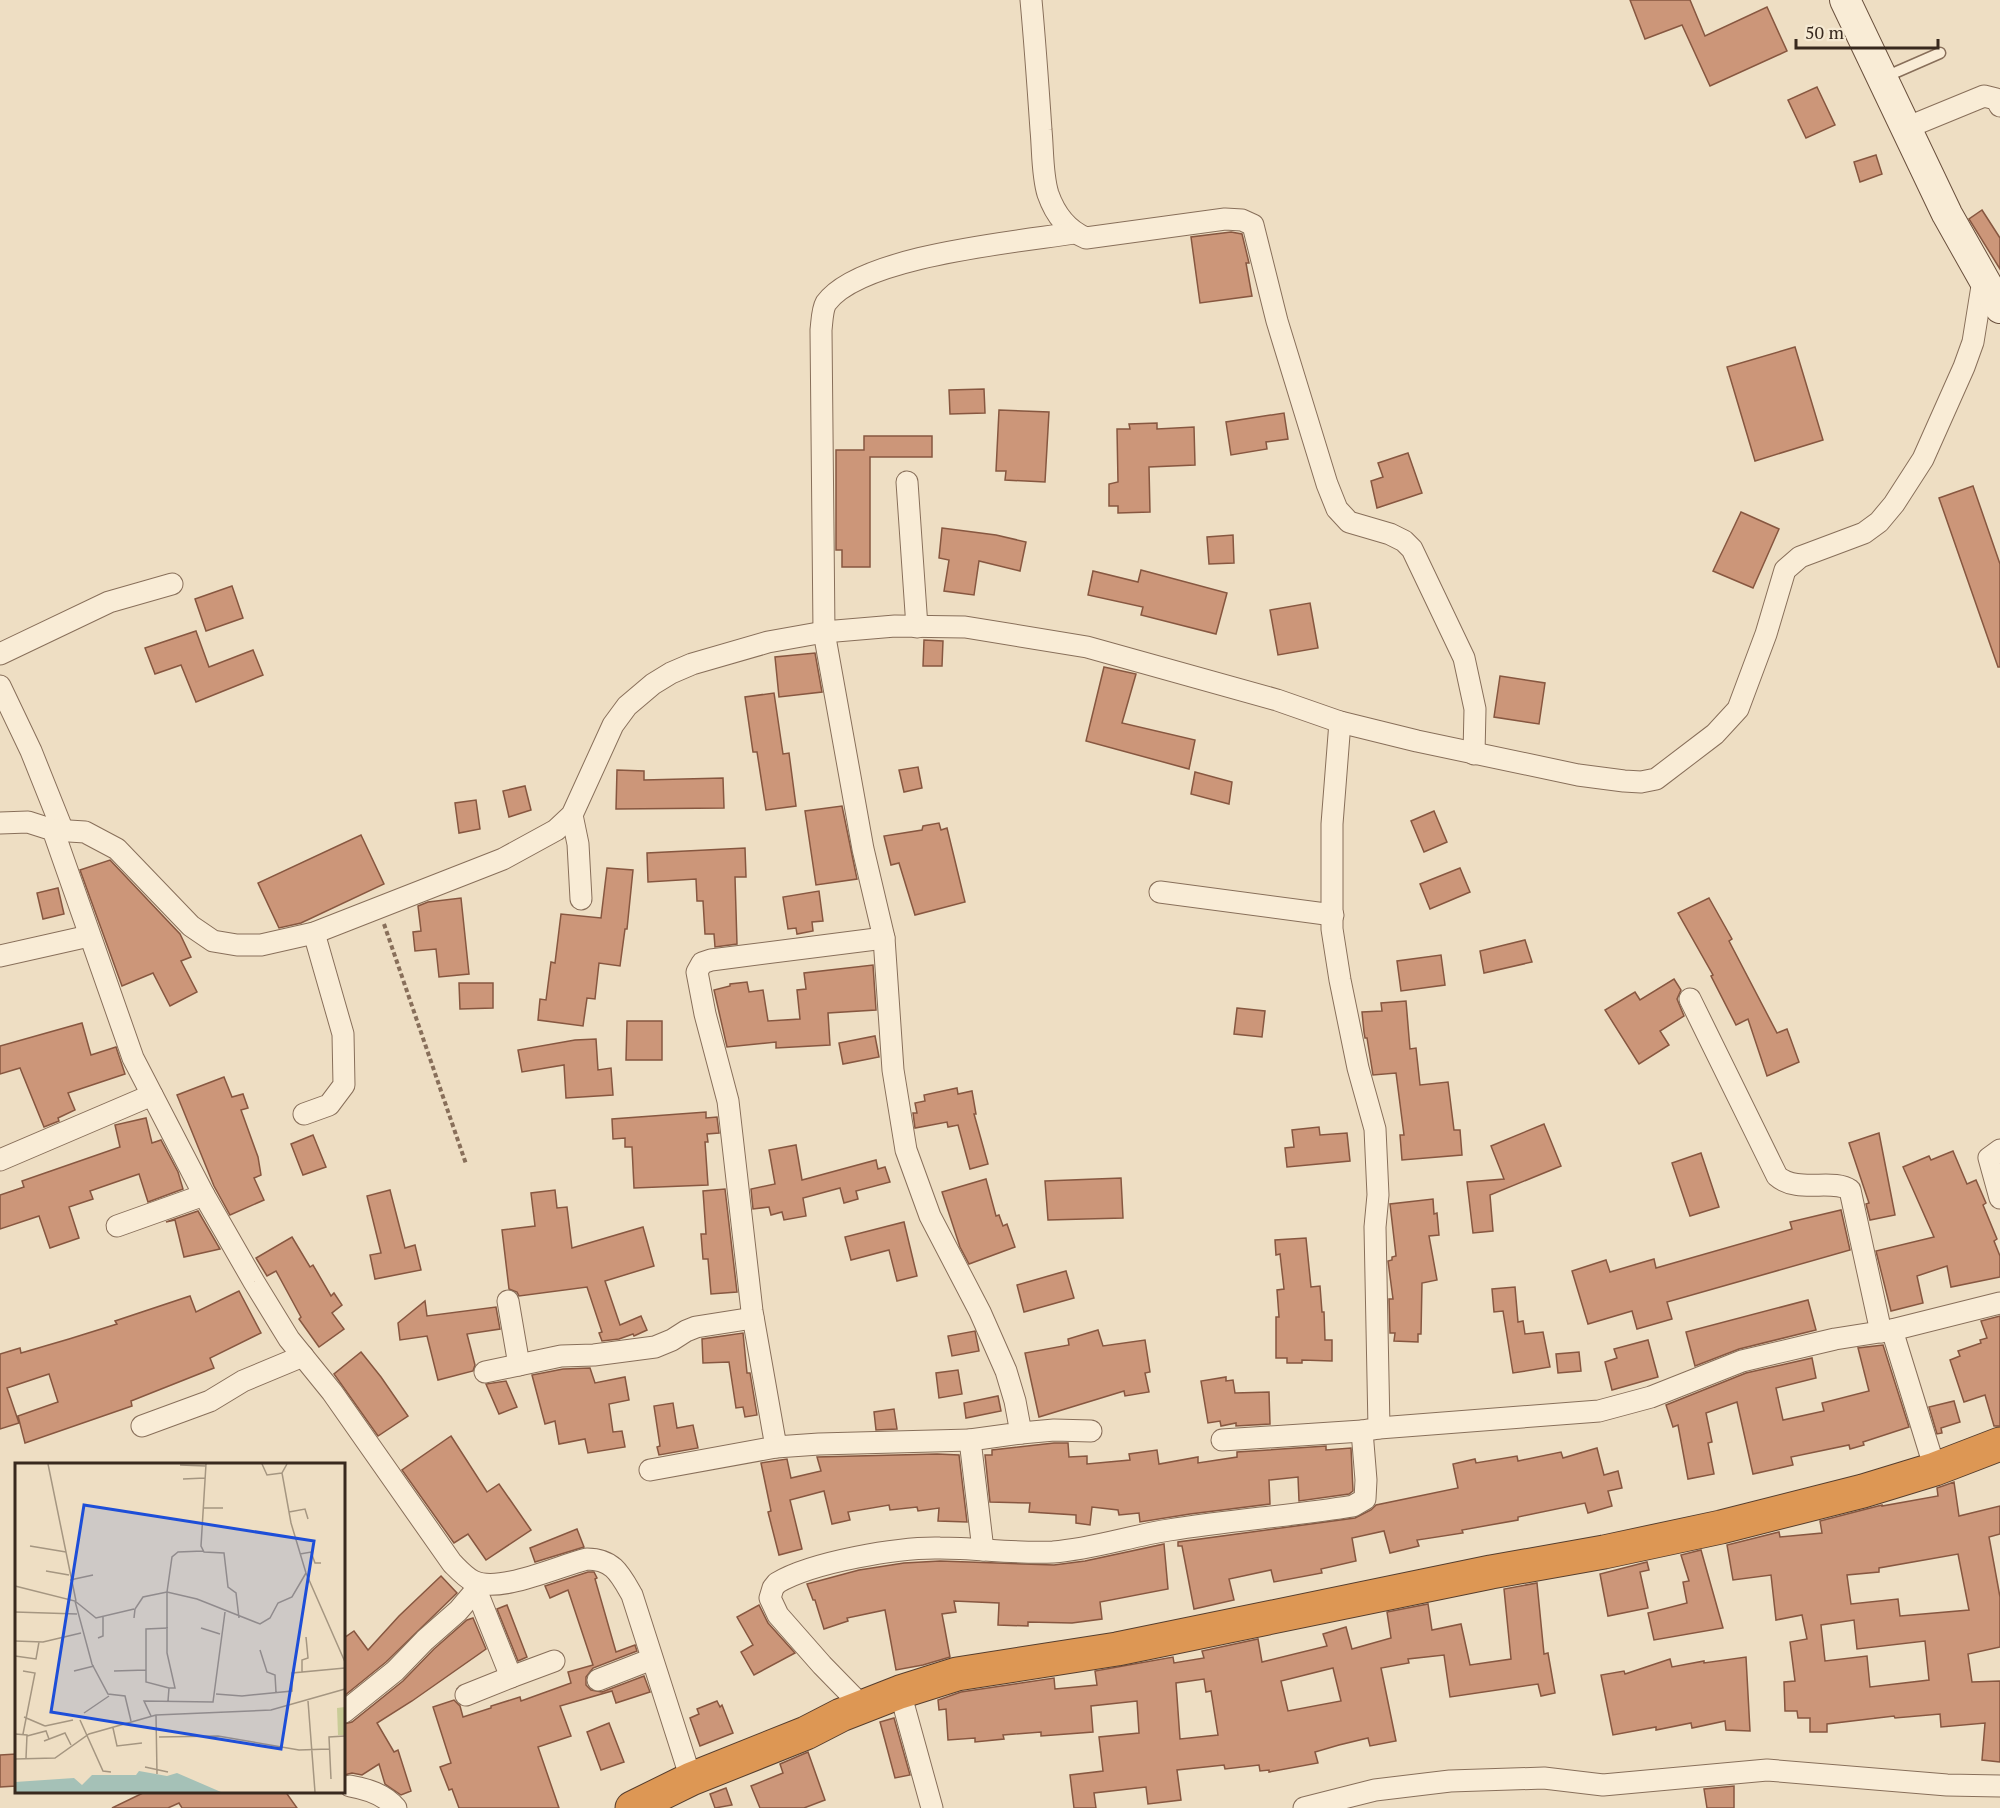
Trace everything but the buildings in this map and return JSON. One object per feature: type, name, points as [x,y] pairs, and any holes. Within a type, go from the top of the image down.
[{"type":"highway","points":[[632,1808],[691,1779],[806,1733],[852,1711],[900,1692],[957,1674],[1117,1648],[1721,1527],[1863,1491],[2000,1444]]},
{"type":"street","points":[[1032,0],[1048,192],[1059,215],[1074,233],[1086,238],[1226,219],[1242,220],[1253,225],[1277,321],[1327,484],[1337,509],[1350,522],[1390,534],[1404,541],[1412,549],[1464,658],[1475,709],[1474,754]]},
{"type":"street","points":[[1845,0],[1947,214],[2000,308]]},
{"type":"street","points":[[1906,128],[1984,96],[1996,99],[2000,106]]},
{"type":"street","points":[[1021,1433],[1006,1371],[980,1312],[930,1216],[906,1150],[893,1070],[884,938],[863,849],[824,632],[821,330],[825,305],[840,288],[867,275],[920,257],[1074,233]]},
{"type":"street","points":[[0,823],[28,822],[58,830],[86,832],[117,849],[191,926],[213,941],[237,945],[261,945],[314,933],[378,909],[503,859],[543,839],[572,815],[614,725],[627,706],[653,684],[692,664],[768,642],[824,632],[895,626],[964,627],[1087,646],[1277,700],[1340,722],[1474,754],[1578,775],[1641,782],[1656,779],[1715,734],[1738,709],[1766,634],[1785,570],[1800,557],[1864,533],[1879,522],[1894,504],[1923,459],[1973,342],[1983,280]]},
{"type":"street","points":[[907,482],[917,627]]},
{"type":"street","points":[[0,654],[109,602],[172,584]]},
{"type":"street","points":[[0,686],[31,751],[58,830],[89,936],[126,1040],[204,1196],[278,1322],[332,1392],[452,1563],[475,1586],[511,1677]]},
{"type":"street","points":[[852,1711],[822,1665],[778,1615],[771,1603],[772,1588],[784,1579],[822,1566],[885,1552],[939,1548],[1015,1553],[1053,1552],[1106,1544],[1168,1530],[1362,1503],[1366,1493],[1370,1429],[1378,1195],[1375,1129],[1358,1068],[1332,929],[1332,824],[1340,722]]},
{"type":"street","points":[[572,815],[578,844],[581,899]]},
{"type":"street","points":[[1160,892],[1333,915]]},
{"type":"street","points":[[304,1114],[329,1105],[344,1085],[343,1034],[314,933]]},
{"type":"street","points":[[0,956],[89,936]]},
{"type":"street","points":[[776,1448],[753,1318],[728,1101],[705,1014],[697,972],[702,963],[711,960],[884,938]]},
{"type":"street","points":[[1690,999],[1782,1181],[1850,1190],[1886,1331],[1935,1468]]},
{"type":"street","points":[[0,1160],[152,1095]]},
{"type":"street","points":[[2000,1150],[1989,1158],[2000,1198]]},
{"type":"street","points":[[117,1226],[204,1196]]},
{"type":"street","points":[[508,1301],[519,1365]]},
{"type":"street","points":[[1222,1440],[1599,1411],[1651,1397],[1742,1361],[1835,1339],[1886,1331],[2000,1303]]},
{"type":"street","points":[[485,1372],[561,1356],[594,1355],[655,1347],[696,1327],[753,1318]]},
{"type":"street","points":[[142,1426],[210,1401],[243,1381],[303,1356]]},
{"type":"street","points":[[650,1470],[776,1448],[819,1444],[970,1440],[1054,1430],[1091,1431]]},
{"type":"street","points":[[970,1440],[983,1550]]},
{"type":"street","points":[[475,1586],[507,1584],[578,1562],[597,1559],[612,1565],[632,1595],[691,1779]]},
{"type":"street","points":[[345,1711],[395,1671],[458,1611],[475,1586]]},
{"type":"street","points":[[598,1680],[651,1659]]},
{"type":"street","points":[[466,1695],[554,1661]]},
{"type":"street","points":[[900,1692],[932,1808]]},
{"type":"street","points":[[1304,1808],[1375,1790],[1450,1781],[1544,1778],[1603,1785],[1767,1770],[1947,1785],[2000,1786]]},
{"type":"street","points":[[350,1786],[382,1796],[396,1808]]},
{"type":"lane","points":[[1882,78],[1940,53]]},
{"type":"path","points":[[378,909],[466,1164]]}]
